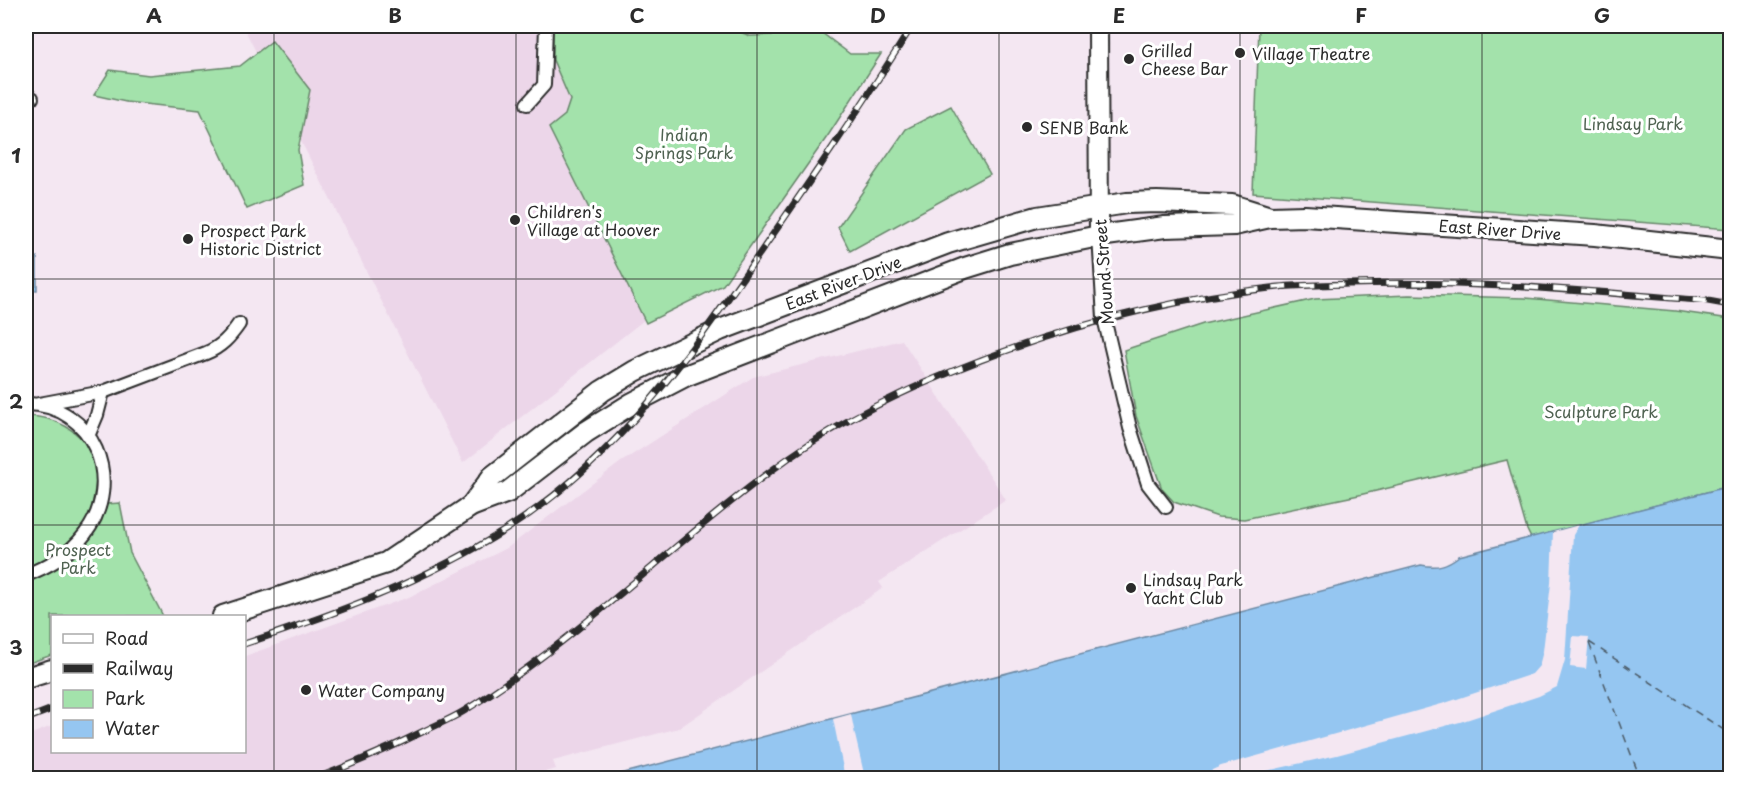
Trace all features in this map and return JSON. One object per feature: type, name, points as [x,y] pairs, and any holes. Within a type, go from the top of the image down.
[{"type":"main road","name":"East River Drive","points":[[471,506],[492,477],[603,391],[635,371],[720,330],[948,243],[1037,217],[1146,202],[1232,205],[1270,217]]},
{"type":"main road","name":"East River Drive","points":[[226,615],[386,563],[471,506],[508,492],[586,432],[631,404],[685,376],[965,268],[1010,254],[1099,236],[1165,227],[1234,225],[1270,217],[1317,217],[1574,234],[1731,250]]},
{"type":"main road","points":[[26,678],[51,670]]},
{"type":"street","points":[[527,104],[544,85],[546,26]]},
{"type":"street","name":"Mound Street","points":[[1098,26],[1099,236],[1104,318],[1130,428],[1148,484],[1166,507]]},
{"type":"street","points":[[32,404],[103,392],[216,349],[231,336],[239,324]]},
{"type":"street","points":[[88,434],[97,415],[103,392]]},
{"type":"street","points":[[26,575],[47,567],[68,554],[86,534],[98,513],[102,486],[101,462],[97,448],[88,434],[69,417],[32,404]]},
{"type":"shaded area","points":[[243,26],[553,26],[553,60],[570,100],[565,115],[549,128],[644,320],[463,463]]},
{"type":"shaded area","points":[[902,340],[1006,500],[879,582],[883,588],[679,728],[553,761],[556,769],[520,778],[26,778],[26,736],[51,726],[51,753],[246,753],[246,656],[409,597],[507,548],[621,462],[753,377]]},
{"type":"green space","name":"Indian Springs Park","points":[[553,26],[725,26],[750,36],[822,33],[850,54],[881,54],[829,134],[723,285],[646,323],[549,128],[565,115],[570,100],[553,60]]},
{"type":"green space","name":"Lindsay Park","points":[[1259,26],[1730,26],[1730,229],[1253,193]]},
{"type":"green space","points":[[272,41],[310,90],[298,150],[304,185],[247,209],[200,110],[126,102],[94,95],[110,70],[149,75],[240,66]]},
{"type":"green space","points":[[951,106],[990,174],[850,251],[838,227],[906,129]]},
{"type":"green space","name":"Sculpture Park","points":[[1409,295],[1525,298],[1675,311],[1730,319],[1730,486],[1531,538],[1507,460],[1244,519],[1218,517],[1174,502],[1162,489],[1136,416],[1124,350],[1203,324],[1315,299]]},
{"type":"green space","name":"Prospect Park","points":[[26,416],[46,419],[66,426],[75,432],[88,448],[96,470],[92,505],[120,503],[130,553],[162,615],[51,615],[51,655],[26,664]]},
{"type":"water","points":[[26,257],[37,257],[37,290],[26,290]]},
{"type":"water","points":[[1730,486],[1730,778],[605,778],[1421,565],[1441,565],[1459,556]]},
{"type":"pier","points":[[1579,525],[1573,535],[1565,660],[1557,687],[1539,696],[1460,722],[1337,755],[1235,778],[1209,778],[1212,770],[1221,766],[1445,703],[1532,674],[1539,666],[1543,651],[1551,583],[1553,532]]},
{"type":"pier","points":[[1573,636],[1589,637],[1586,669],[1570,667]]},
{"type":"pier","points":[[851,714],[865,778],[845,778],[833,719]]},
{"type":"ferry route","points":[[1589,642],[1730,734]]},
{"type":"ferry route","points":[[1589,643],[1640,778]]},
{"type":"railway","points":[[246,643],[379,595],[444,565],[507,529],[583,471],[647,404],[705,331],[837,140],[912,26]]},
{"type":"railway","points":[[317,778],[449,719],[507,682],[589,620],[708,520],[812,442],[907,391],[1017,347],[1091,324],[1165,305],[1279,287],[1393,283],[1483,285],[1708,301],[1730,305]]},
{"type":"railway","points":[[26,719],[51,709]]},
{"type":"place","name":"Village Theatre","points":[[1240,53]]},
{"type":"place","name":"Grilled Cheese Bar","points":[[1129,59]]},
{"type":"place","name":"SENB Bank","points":[[1027,127]]},
{"type":"place","name":"Children's Village at Hoover","points":[[515,220]]},
{"type":"place","name":"Prospect Park Historic District","points":[[188,239]]},
{"type":"place","name":"Lindsay Park Yacht Club","points":[[1131,588]]},
{"type":"place","name":"Water Company","points":[[306,690]]}]
